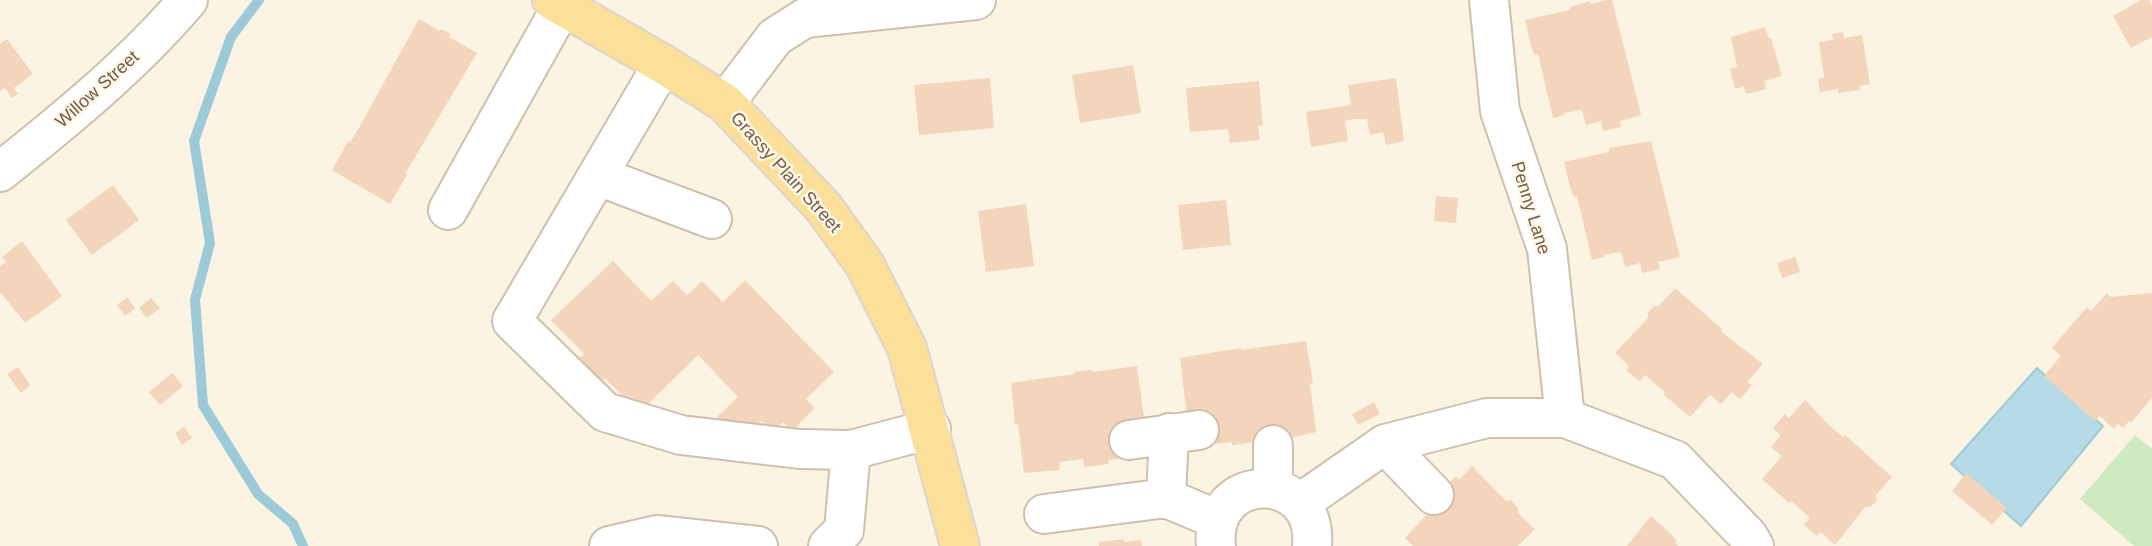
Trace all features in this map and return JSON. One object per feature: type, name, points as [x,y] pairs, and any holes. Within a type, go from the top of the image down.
[{"type":"main road","name":"Grassy Plain Street","points":[[557,3],[663,64],[724,103],[824,208],[865,265],[908,348],[960,546]]},
{"type":"street","name":"Willow Street","points":[[0,172],[100,90],[188,0]]},
{"type":"street","points":[[724,103],[775,37],[805,18],[976,0]]},
{"type":"street","name":"Penny Lane","points":[[1489,0],[1500,111],[1547,249],[1565,418]]},
{"type":"street","points":[[447,210],[557,3]]},
{"type":"street","points":[[663,64],[512,321],[605,412],[681,435],[800,449],[851,450],[930,429]]},
{"type":"street","points":[[597,176],[712,219]]},
{"type":"street","points":[[1286,495],[1385,444],[1487,418],[1565,418],[1675,460],[1748,536],[1754,546]]},
{"type":"street","points":[[1129,440],[1184,431],[1166,498]]},
{"type":"street","points":[[1385,444],[1434,495]]},
{"type":"street","points":[[1273,445],[1286,495]]},
{"type":"street","points":[[828,546],[844,530],[851,450]]},
{"type":"street","points":[[1044,514],[1166,498],[1217,533],[1224,508],[1233,498],[1259,488],[1286,495],[1308,515],[1313,529],[1312,546]]},
{"type":"street","points":[[609,546],[657,535],[758,546]]},
{"type":"green space","points":[[2135,435],[2152,449],[2152,546],[2134,546],[2080,499]]},
{"type":"water","points":[[2037,368],[2103,426],[2021,526],[1951,464]]},
{"type":"building","points":[[1612,0],[1641,115],[1620,121],[1621,127],[1603,131],[1601,121],[1586,125],[1582,110],[1553,118],[1538,54],[1535,55],[1531,45],[1525,20],[1570,10],[1570,7],[1590,1],[1591,4]]},
{"type":"building","points":[[2141,0],[2149,0],[2152,5],[2152,37],[2131,48],[2113,16]]},
{"type":"building","points":[[419,19],[450,34],[449,37],[477,53],[390,204],[332,170],[360,126]]},
{"type":"building","points":[[1765,27],[1782,76],[1764,81],[1766,89],[1746,94],[1744,86],[1735,89],[1730,69],[1737,67],[1731,37]]},
{"type":"building","points":[[1843,32],[1844,38],[1862,35],[1870,84],[1860,86],[1860,90],[1820,92],[1818,79],[1824,77],[1819,42],[1833,40],[1832,34]]},
{"type":"building","points":[[7,39],[33,74],[14,88],[18,94],[12,98],[5,88],[0,91],[0,44]]},
{"type":"building","points":[[1133,65],[1141,113],[1080,123],[1072,75]]},
{"type":"building","points":[[990,78],[994,128],[919,135],[914,85]]},
{"type":"building","points":[[1396,78],[1404,141],[1386,145],[1383,132],[1370,135],[1367,119],[1353,119],[1345,121],[1348,141],[1311,147],[1306,112],[1351,105],[1348,85]]},
{"type":"building","points":[[1259,81],[1263,125],[1258,126],[1260,140],[1230,143],[1228,129],[1190,132],[1186,88]]},
{"type":"building","points":[[1651,141],[1680,257],[1658,262],[1660,269],[1642,273],[1640,263],[1625,267],[1621,252],[1592,260],[1577,196],[1574,197],[1570,187],[1564,162],[1609,152],[1609,148]]},
{"type":"building","points":[[113,185],[139,220],[92,255],[66,220]]},
{"type":"building","points":[[1436,196],[1458,198],[1456,223],[1434,221]]},
{"type":"building","points":[[1226,200],[1231,245],[1183,250],[1178,205]]},
{"type":"building","points":[[1026,204],[1034,266],[986,272],[978,211]]},
{"type":"building","points":[[22,241],[62,296],[25,323],[0,292],[0,266],[6,262],[2,257]]},
{"type":"building","points":[[1795,257],[1800,272],[1782,278],[1777,263]]},
{"type":"building","points":[[613,261],[651,301],[673,281],[687,295],[702,281],[723,302],[745,280],[834,372],[806,399],[815,408],[792,431],[783,422],[772,432],[761,421],[740,441],[717,417],[738,397],[698,355],[639,413],[605,378],[597,387],[574,364],[584,354],[551,320]]},
{"type":"building","points":[[1675,288],[1722,329],[1721,331],[1763,364],[1747,382],[1752,385],[1740,399],[1732,392],[1721,404],[1710,395],[1690,417],[1645,375],[1639,381],[1626,370],[1629,366],[1615,353],[1648,318],[1648,313],[1654,306],[1659,306]]},
{"type":"building","points":[[2107,293],[2111,297],[2152,293],[2152,398],[2131,423],[2129,421],[2123,428],[2118,424],[2114,429],[2100,416],[2095,421],[2044,376],[2061,356],[2052,348],[2087,307],[2091,311]]},
{"type":"building","points":[[127,297],[135,308],[125,316],[117,305]]},
{"type":"building","points":[[151,298],[160,308],[147,318],[139,308]]},
{"type":"building","points":[[1306,341],[1313,383],[1310,384],[1316,432],[1281,440],[1280,431],[1256,434],[1257,442],[1215,444],[1211,414],[1187,417],[1180,358]]},
{"type":"building","points":[[1137,366],[1145,425],[1125,458],[1108,460],[1109,464],[1084,467],[1083,459],[1059,462],[1060,470],[1024,473],[1011,383],[1075,374],[1074,372]]},
{"type":"building","points":[[18,367],[30,385],[21,393],[7,374]]},
{"type":"building","points":[[172,373],[183,386],[160,405],[149,392]]},
{"type":"building","points":[[1805,400],[1831,427],[1843,437],[1845,435],[1892,477],[1876,495],[1877,501],[1870,507],[1865,507],[1835,545],[1821,532],[1817,536],[1804,525],[1810,518],[1762,479],[1782,456],[1771,447],[1781,435],[1773,428],[1785,414],[1789,418]]},
{"type":"building","points":[[1374,402],[1380,414],[1358,425],[1352,414]]},
{"type":"building","points":[[184,427],[192,438],[182,445],[175,433]]},
{"type":"building","points":[[1472,466],[1506,501],[1511,500],[1518,508],[1518,513],[1535,529],[1518,546],[1413,546],[1405,538],[1429,512],[1432,514],[1450,495],[1443,489],[1456,476],[1459,480]]},
{"type":"building","points":[[1966,473],[2007,508],[1992,525],[1952,491]]},
{"type":"building","points":[[1651,516],[1670,533],[1678,546],[1627,546]]},
{"type":"building","points":[[1124,539],[1124,542],[1141,540],[1142,546],[1099,546],[1099,542]]},
{"type":"waterway","points":[[259,0],[231,37],[194,141],[210,243],[195,300],[203,405],[258,494],[293,524],[303,546]]}]
